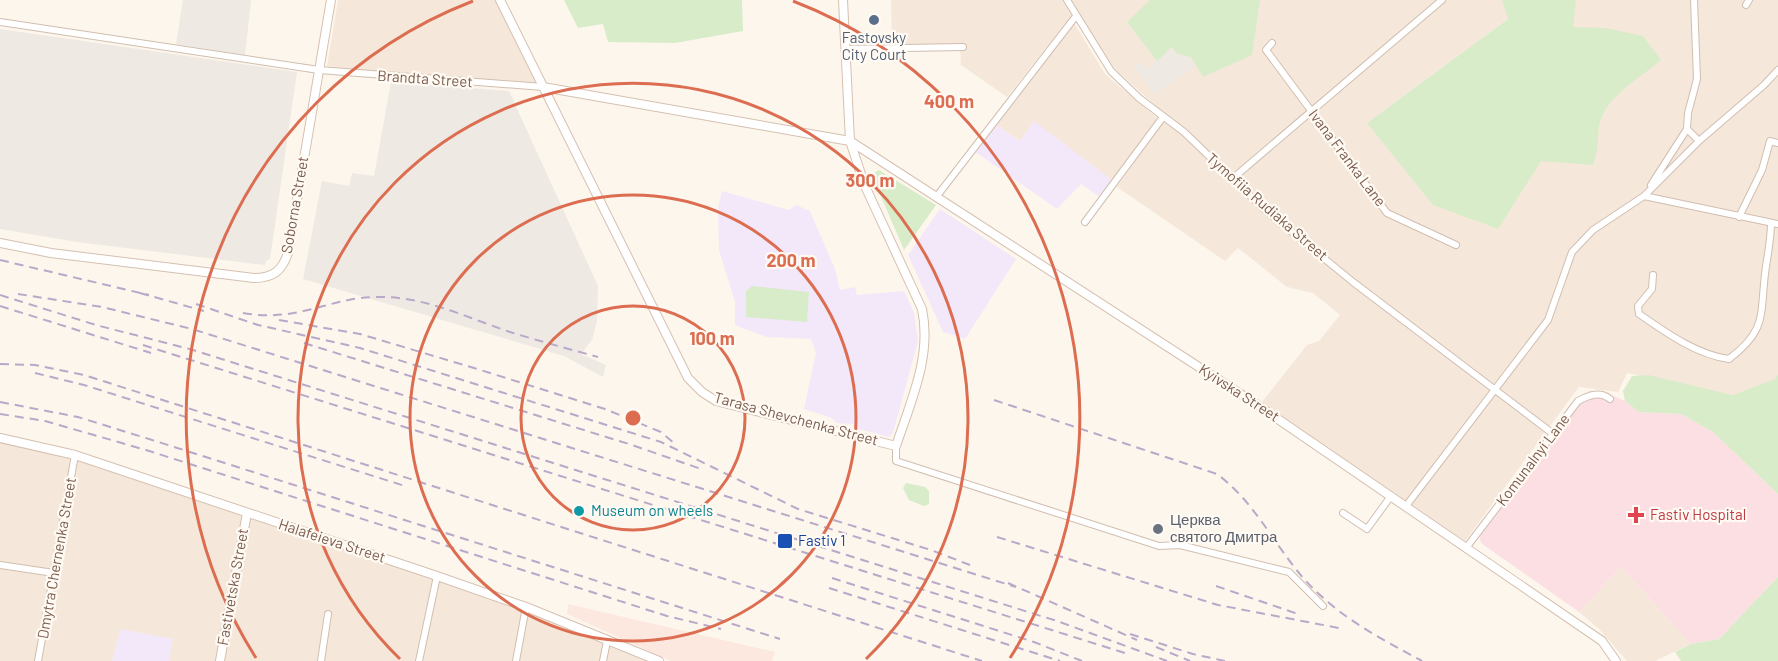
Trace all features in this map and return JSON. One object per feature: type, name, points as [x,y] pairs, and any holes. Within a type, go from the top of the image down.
[{"type":"main road","name":"Soborna Street","points":[[0,243],[51,253],[255,278],[266,278],[277,273],[283,267],[288,254],[331,0]]},
{"type":"main road","name":"Tarasa Shevchenka Street","points":[[500,0],[688,378],[702,393],[716,401],[896,446]]},
{"type":"main road","points":[[843,0],[850,141],[865,186],[922,309],[926,330],[924,356],[896,446]]},
{"type":"main road","name":"Brandta Street","points":[[543,87],[850,141]]},
{"type":"main road","name":"Kyivska Street","points":[[850,141],[1256,404],[1602,641],[1616,661]]},
{"type":"main road","name":"Halafeieva Street","points":[[0,438],[75,455],[437,576],[526,607],[659,661]]},
{"type":"main road","name":"Fastivetska Street","points":[[220,661],[247,513]]},
{"type":"street","name":"Tymofiia Rudiaka Street","points":[[1067,0],[1111,71],[1163,117],[1184,132],[1232,179],[1353,282],[1552,433]]},
{"type":"street","points":[[1232,179],[1442,0]]},
{"type":"street","points":[[1644,196],[1688,129],[1688,113],[1697,79],[1694,0]]},
{"type":"street","points":[[937,196],[1076,16]]},
{"type":"street","name":"Brandta Street","points":[[0,22],[319,70],[543,87]]},
{"type":"street","name":"Ivana Franka Lane","points":[[1272,43],[1266,50],[1387,213],[1456,245]]},
{"type":"street","points":[[845,49],[963,47]]},
{"type":"street","points":[[1406,506],[1548,320],[1572,252],[1593,230],[1644,196],[1699,141],[1764,86],[1778,70]]},
{"type":"street","points":[[1085,222],[1163,117]]},
{"type":"street","points":[[1688,129],[1699,141]]},
{"type":"street","points":[[1739,217],[1762,170],[1770,141],[1778,143]]},
{"type":"street","points":[[1644,196],[1775,224],[1764,276],[1764,310],[1748,344],[1729,359],[1673,337],[1639,314],[1638,306],[1652,289],[1653,275]]},
{"type":"street","name":"Komunalnyi Lane","points":[[1466,548],[1578,401],[1589,394],[1605,394],[1610,399]]},
{"type":"street","name":"Tarasa Shevchenka Street","points":[[896,446],[896,461],[1159,546],[1180,545],[1289,572],[1299,579],[1323,606]]},
{"type":"street","name":"Dmytra Chernenka Street","points":[[38,661],[75,455]]},
{"type":"street","points":[[1343,513],[1367,529],[1391,496]]},
{"type":"street","points":[[0,565],[54,573]]},
{"type":"street","points":[[419,661],[437,576]]},
{"type":"street","points":[[516,661],[526,607]]},
{"type":"street","points":[[321,661],[328,614]]},
{"type":"street","points":[[603,661],[607,640]]},
{"type":"shaded area","points":[[183,0],[251,0],[245,55],[176,44]]},
{"type":"shaded area","points":[[338,0],[495,0],[537,83],[438,78],[327,66]]},
{"type":"shaded area","points":[[891,0],[1063,0],[1072,15],[1007,97],[961,65],[960,47],[892,48]]},
{"type":"shaded area","points":[[1070,0],[1506,0],[1508,19],[1367,123],[1474,220],[1498,229],[1572,0],[1778,0],[1778,379],[1733,395],[1627,373],[1618,392],[1579,387],[1465,541],[1262,402],[1307,345],[1319,341],[1340,315],[1313,293],[1287,287],[1238,248],[1225,261],[1117,187],[1167,116],[1113,67]]},
{"type":"shaded area","points":[[1074,23],[1105,74],[1157,118],[1113,181],[1034,122],[1020,141],[995,124]]},
{"type":"shaded area","points":[[0,29],[297,72],[270,259],[265,265],[77,242],[0,229]]},
{"type":"shaded area","points":[[1172,48],[1177,55],[1191,58],[1195,66],[1156,94],[1133,67],[1140,62],[1147,69]]},
{"type":"shaded area","points":[[391,82],[509,91],[598,286],[597,321],[592,340],[581,354],[606,365],[603,377],[564,356],[303,279],[322,181],[349,186],[352,173],[374,176]]},
{"type":"shaded area","points":[[1034,121],[1113,181],[1100,197],[1081,184],[1057,209],[974,151],[995,124],[1020,141]]},
{"type":"shaded area","points":[[722,191],[789,210],[796,205],[810,211],[835,269],[840,290],[855,287],[857,295],[904,291],[914,313],[918,341],[893,433],[889,437],[855,428],[853,424],[836,423],[832,418],[804,409],[816,353],[811,339],[767,337],[735,325],[735,302],[719,250],[718,208]]},
{"type":"shaded area","points":[[940,209],[1016,259],[965,339],[943,332],[908,255]]},
{"type":"shaded area","name":"Fastiv Hospital","points":[[1589,391],[1607,393],[1625,401],[1639,412],[1681,414],[1713,432],[1778,494],[1778,577],[1719,639],[1691,644],[1621,567],[1579,612],[1481,543],[1479,535]]},
{"type":"shaded area","points":[[0,438],[75,455],[437,576],[659,661],[0,661]]},
{"type":"shaded area","points":[[1621,567],[1691,644],[1655,661],[1627,661],[1599,629],[1579,612]]},
{"type":"shaded area","points":[[568,604],[775,652],[772,661],[671,661],[567,614]]},
{"type":"shaded area","points":[[120,629],[173,639],[169,661],[112,661]]},
{"type":"green space","points":[[564,0],[742,0],[743,31],[675,43],[608,42],[603,24],[578,28]]},
{"type":"green space","points":[[1150,0],[1260,0],[1252,55],[1203,77],[1191,57],[1177,54],[1172,47],[1157,61],[1127,22]]},
{"type":"green space","points":[[1502,0],[1576,0],[1573,27],[1606,28],[1643,36],[1661,60],[1627,86],[1606,110],[1601,119],[1597,153],[1593,165],[1541,161],[1498,229],[1433,205],[1367,123],[1508,19]]},
{"type":"green space","points":[[879,170],[936,205],[904,250],[873,178],[872,174]]},
{"type":"green space","points":[[752,286],[809,292],[807,322],[746,317],[746,291]]},
{"type":"green space","points":[[1648,375],[1733,395],[1775,379],[1778,375],[1778,494],[1713,432],[1681,414],[1639,412],[1625,401],[1623,391],[1632,376]]},
{"type":"green space","points":[[906,483],[925,487],[929,491],[929,504],[924,506],[909,500],[903,488]]},
{"type":"green space","points":[[1778,577],[1778,661],[1681,661],[1675,652],[1691,644],[1719,639]]},
{"type":"railway","points":[[0,260],[149,295]]},
{"type":"railway","points":[[140,293],[204,311]]},
{"type":"railway","points":[[18,294],[102,307],[192,329],[1016,587]]},
{"type":"railway","points":[[0,295],[96,325],[193,350],[1057,621],[1167,661]]},
{"type":"railway","points":[[243,313],[281,315],[360,298],[412,300],[510,332],[598,357]]},
{"type":"railway","points":[[196,304],[258,325],[360,348],[661,442],[798,509],[931,550],[970,565]]},
{"type":"railway","points":[[0,306],[151,353]]},
{"type":"railway","points":[[279,320],[360,334],[605,409],[661,432],[675,444]]},
{"type":"railway","points":[[304,343],[632,445],[704,470]]},
{"type":"railway","points":[[143,345],[1128,654]]},
{"type":"railway","points":[[0,364],[35,365],[84,375],[982,661]]},
{"type":"railway","points":[[35,373],[84,385],[405,486]]},
{"type":"railway","points":[[994,400],[1217,474],[1242,497],[1294,567],[1318,593],[1360,626],[1422,661]]},
{"type":"railway","points":[[0,402],[78,417],[780,639]]},
{"type":"railway","points":[[0,414],[45,421],[146,450],[667,616],[721,629]]},
{"type":"railway","points":[[997,537],[1218,605],[1339,628]]},
{"type":"railway","points":[[832,578],[1034,642],[1082,661]]},
{"type":"railway","points":[[1008,583],[1137,640]]},
{"type":"railway","points":[[1216,586],[1301,615]]},
{"type":"railway","points":[[829,588],[1060,661]]},
{"type":"railway","points":[[1130,634],[1193,654],[1225,661]]},
{"type":"railway","points":[[1156,647],[1190,661]]},
{"type":"place","name":"Fastovsky City Court","points":[[874,20]]},
{"type":"place","name":"Museum on wheels","points":[[579,511]]},
{"type":"place","name":"Fastiv Hospital","points":[[1636,515]]},
{"type":"place","name":"Церква святого Дмитра","points":[[1158,529]]},
{"type":"place","name":"Fastiv 1","points":[[785,541]]}]
